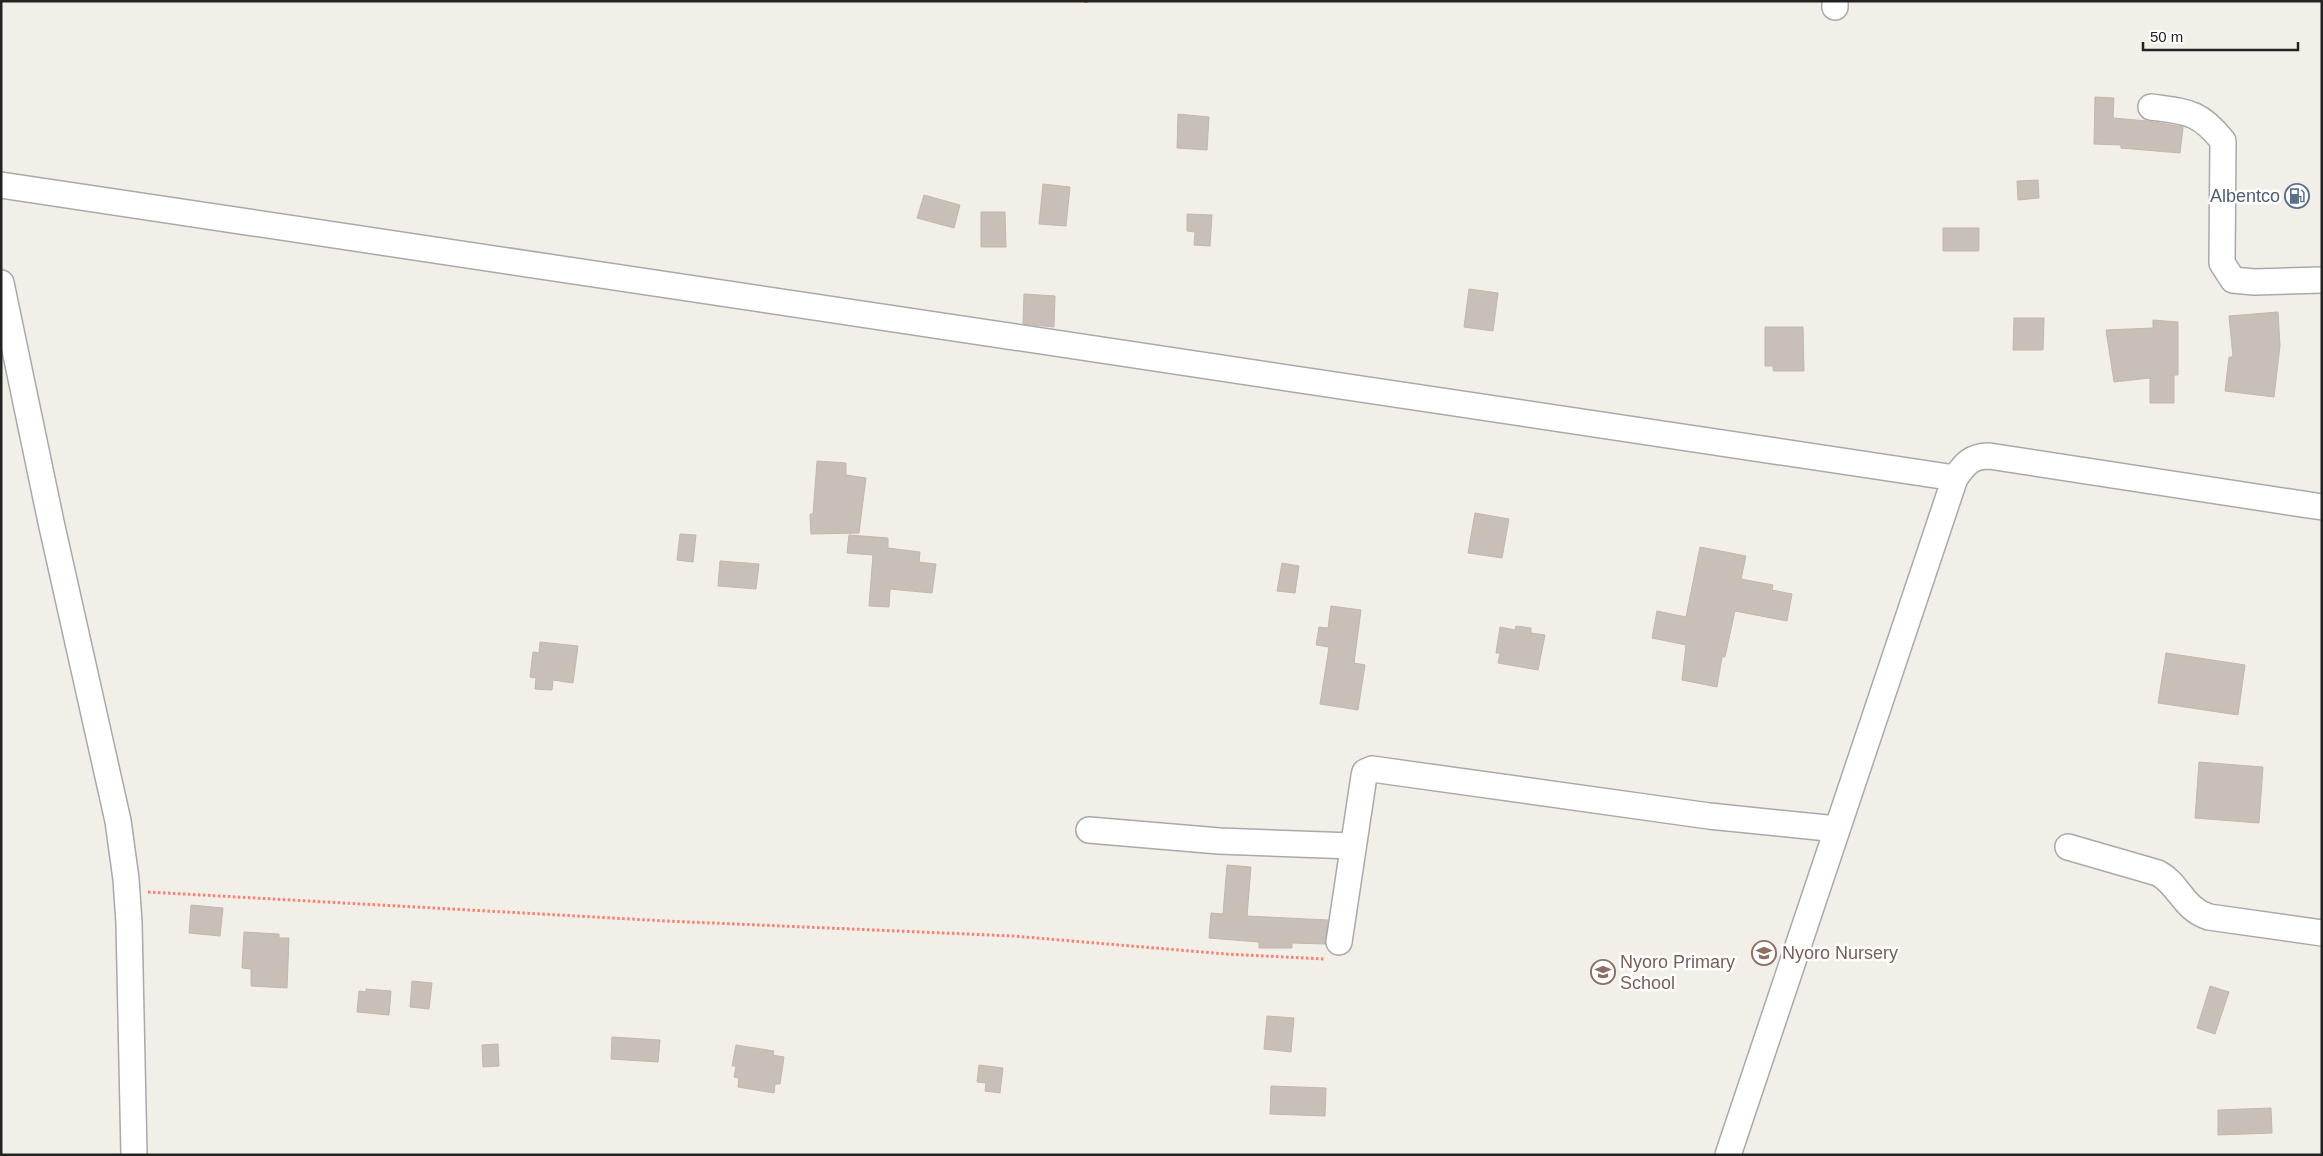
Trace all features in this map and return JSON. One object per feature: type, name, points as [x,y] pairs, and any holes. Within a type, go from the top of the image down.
[{"type":"street","points":[[2151,106],[2191,113],[2210,125],[2223,141],[2222,264],[2233,280],[2322,280]]},
{"type":"street","points":[[1,185],[1955,478]]},
{"type":"street","points":[[1,283],[50,522],[118,821],[126,879],[134,1155]]},
{"type":"street","points":[[1728,1155],[1955,478],[1965,464],[1977,456],[1989,456],[2322,508]]},
{"type":"street","points":[[1339,942],[1352,846],[1365,772],[1372,769],[1709,816],[1837,829]]},
{"type":"street","points":[[1089,830],[1219,841],[1352,846]]},
{"type":"street","points":[[2068,847],[2158,873],[2165,877],[2192,910],[2203,916],[2322,933]]},
{"type":"path","points":[[142,892],[666,921],[1013,936],[1226,954],[1337,960],[1339,942]]},
{"type":"building","points":[[2095,97],[2114,98],[2113,118],[2183,127],[2180,153],[2121,148],[2121,145],[2094,144]]},
{"type":"building","points":[[1178,114],[1209,117],[1207,150],[1177,148]]},
{"type":"building","points":[[2038,180],[2039,198],[2018,200],[2017,181]]},
{"type":"building","points":[[1043,184],[1070,187],[1066,226],[1039,224]]},
{"type":"building","points":[[924,195],[960,205],[954,228],[917,218]]},
{"type":"building","points":[[981,212],[1005,212],[1006,247],[981,247]]},
{"type":"building","points":[[1187,214],[1212,215],[1210,246],[1194,245],[1195,232],[1187,231]]},
{"type":"building","points":[[1943,228],[1979,228],[1979,251],[1943,251]]},
{"type":"building","points":[[1469,289],[1498,293],[1493,331],[1464,327]]},
{"type":"building","points":[[1024,294],[1055,296],[1054,327],[1023,324]]},
{"type":"building","points":[[2278,312],[2280,346],[2274,397],[2225,391],[2229,357],[2233,357],[2229,316]]},
{"type":"building","points":[[2014,318],[2044,318],[2043,350],[2013,350]]},
{"type":"building","points":[[2153,320],[2178,322],[2178,375],[2174,375],[2174,403],[2150,403],[2150,378],[2114,382],[2106,330],[2153,328]]},
{"type":"building","points":[[1765,327],[1803,327],[1804,371],[1773,371],[1773,366],[1765,366]]},
{"type":"building","points":[[817,461],[846,463],[846,475],[866,478],[859,533],[811,534],[810,514],[813,514]]},
{"type":"building","points":[[1475,513],[1509,519],[1502,558],[1468,553]]},
{"type":"building","points":[[680,534],[696,535],[693,562],[677,560]]},
{"type":"building","points":[[849,535],[888,538],[888,548],[920,552],[919,562],[936,564],[932,593],[890,589],[889,607],[869,606],[873,555],[847,553]]},
{"type":"building","points":[[1700,547],[1746,556],[1741,579],[1773,585],[1772,590],[1792,594],[1787,621],[1735,611],[1725,657],[1722,657],[1717,687],[1682,680],[1686,645],[1652,638],[1657,611],[1686,617]]},
{"type":"building","points":[[720,561],[759,564],[756,589],[718,586]]},
{"type":"building","points":[[1282,563],[1299,566],[1295,593],[1277,591]]},
{"type":"building","points":[[1331,606],[1361,610],[1354,663],[1365,665],[1358,710],[1320,704],[1329,647],[1316,645],[1319,627],[1328,628]]},
{"type":"building","points":[[1516,626],[1531,628],[1531,633],[1545,635],[1538,670],[1498,663],[1500,653],[1496,653],[1500,627],[1515,630]]},
{"type":"building","points":[[540,642],[578,646],[573,683],[553,680],[552,690],[535,689],[536,678],[530,677],[533,652],[539,653]]},
{"type":"building","points":[[2166,653],[2245,665],[2238,715],[2158,703]]},
{"type":"building","points":[[2199,762],[2263,767],[2259,823],[2195,818]]},
{"type":"building","points":[[1227,865],[1251,867],[1247,916],[1328,920],[1325,944],[1292,943],[1292,948],[1259,948],[1259,942],[1209,938],[1211,913],[1223,914]]},
{"type":"building","points":[[191,905],[223,908],[220,936],[189,933]]},
{"type":"building","points":[[244,932],[279,934],[279,938],[289,938],[287,988],[251,986],[251,969],[242,968]]},
{"type":"building","points":[[412,981],[432,983],[429,1009],[410,1007]]},
{"type":"building","points":[[2210,986],[2229,992],[2215,1034],[2197,1028]]},
{"type":"building","points":[[366,989],[391,991],[389,1015],[357,1012],[359,991],[366,992]]},
{"type":"building","points":[[1267,1016],[1294,1018],[1291,1052],[1264,1049]]},
{"type":"building","points":[[612,1037],[660,1040],[658,1062],[611,1059]]},
{"type":"building","points":[[498,1044],[499,1066],[483,1067],[482,1045]]},
{"type":"building","points":[[736,1045],[774,1051],[773,1055],[784,1057],[780,1084],[775,1084],[774,1093],[738,1087],[739,1078],[734,1077],[736,1066],[732,1066]]},
{"type":"building","points":[[979,1065],[1003,1068],[1000,1093],[985,1091],[986,1083],[977,1082]]},
{"type":"building","points":[[1271,1086],[1326,1088],[1325,1116],[1270,1114]]},
{"type":"building","points":[[2271,1108],[2272,1133],[2218,1135],[2218,1110]]},
{"type":"place","name":"Albentco","points":[[2297,196]]},
{"type":"place","name":"Nyoro Nursery","points":[[1764,953]]},
{"type":"place","name":"Nyoro Primary School","points":[[1603,972]]}]
